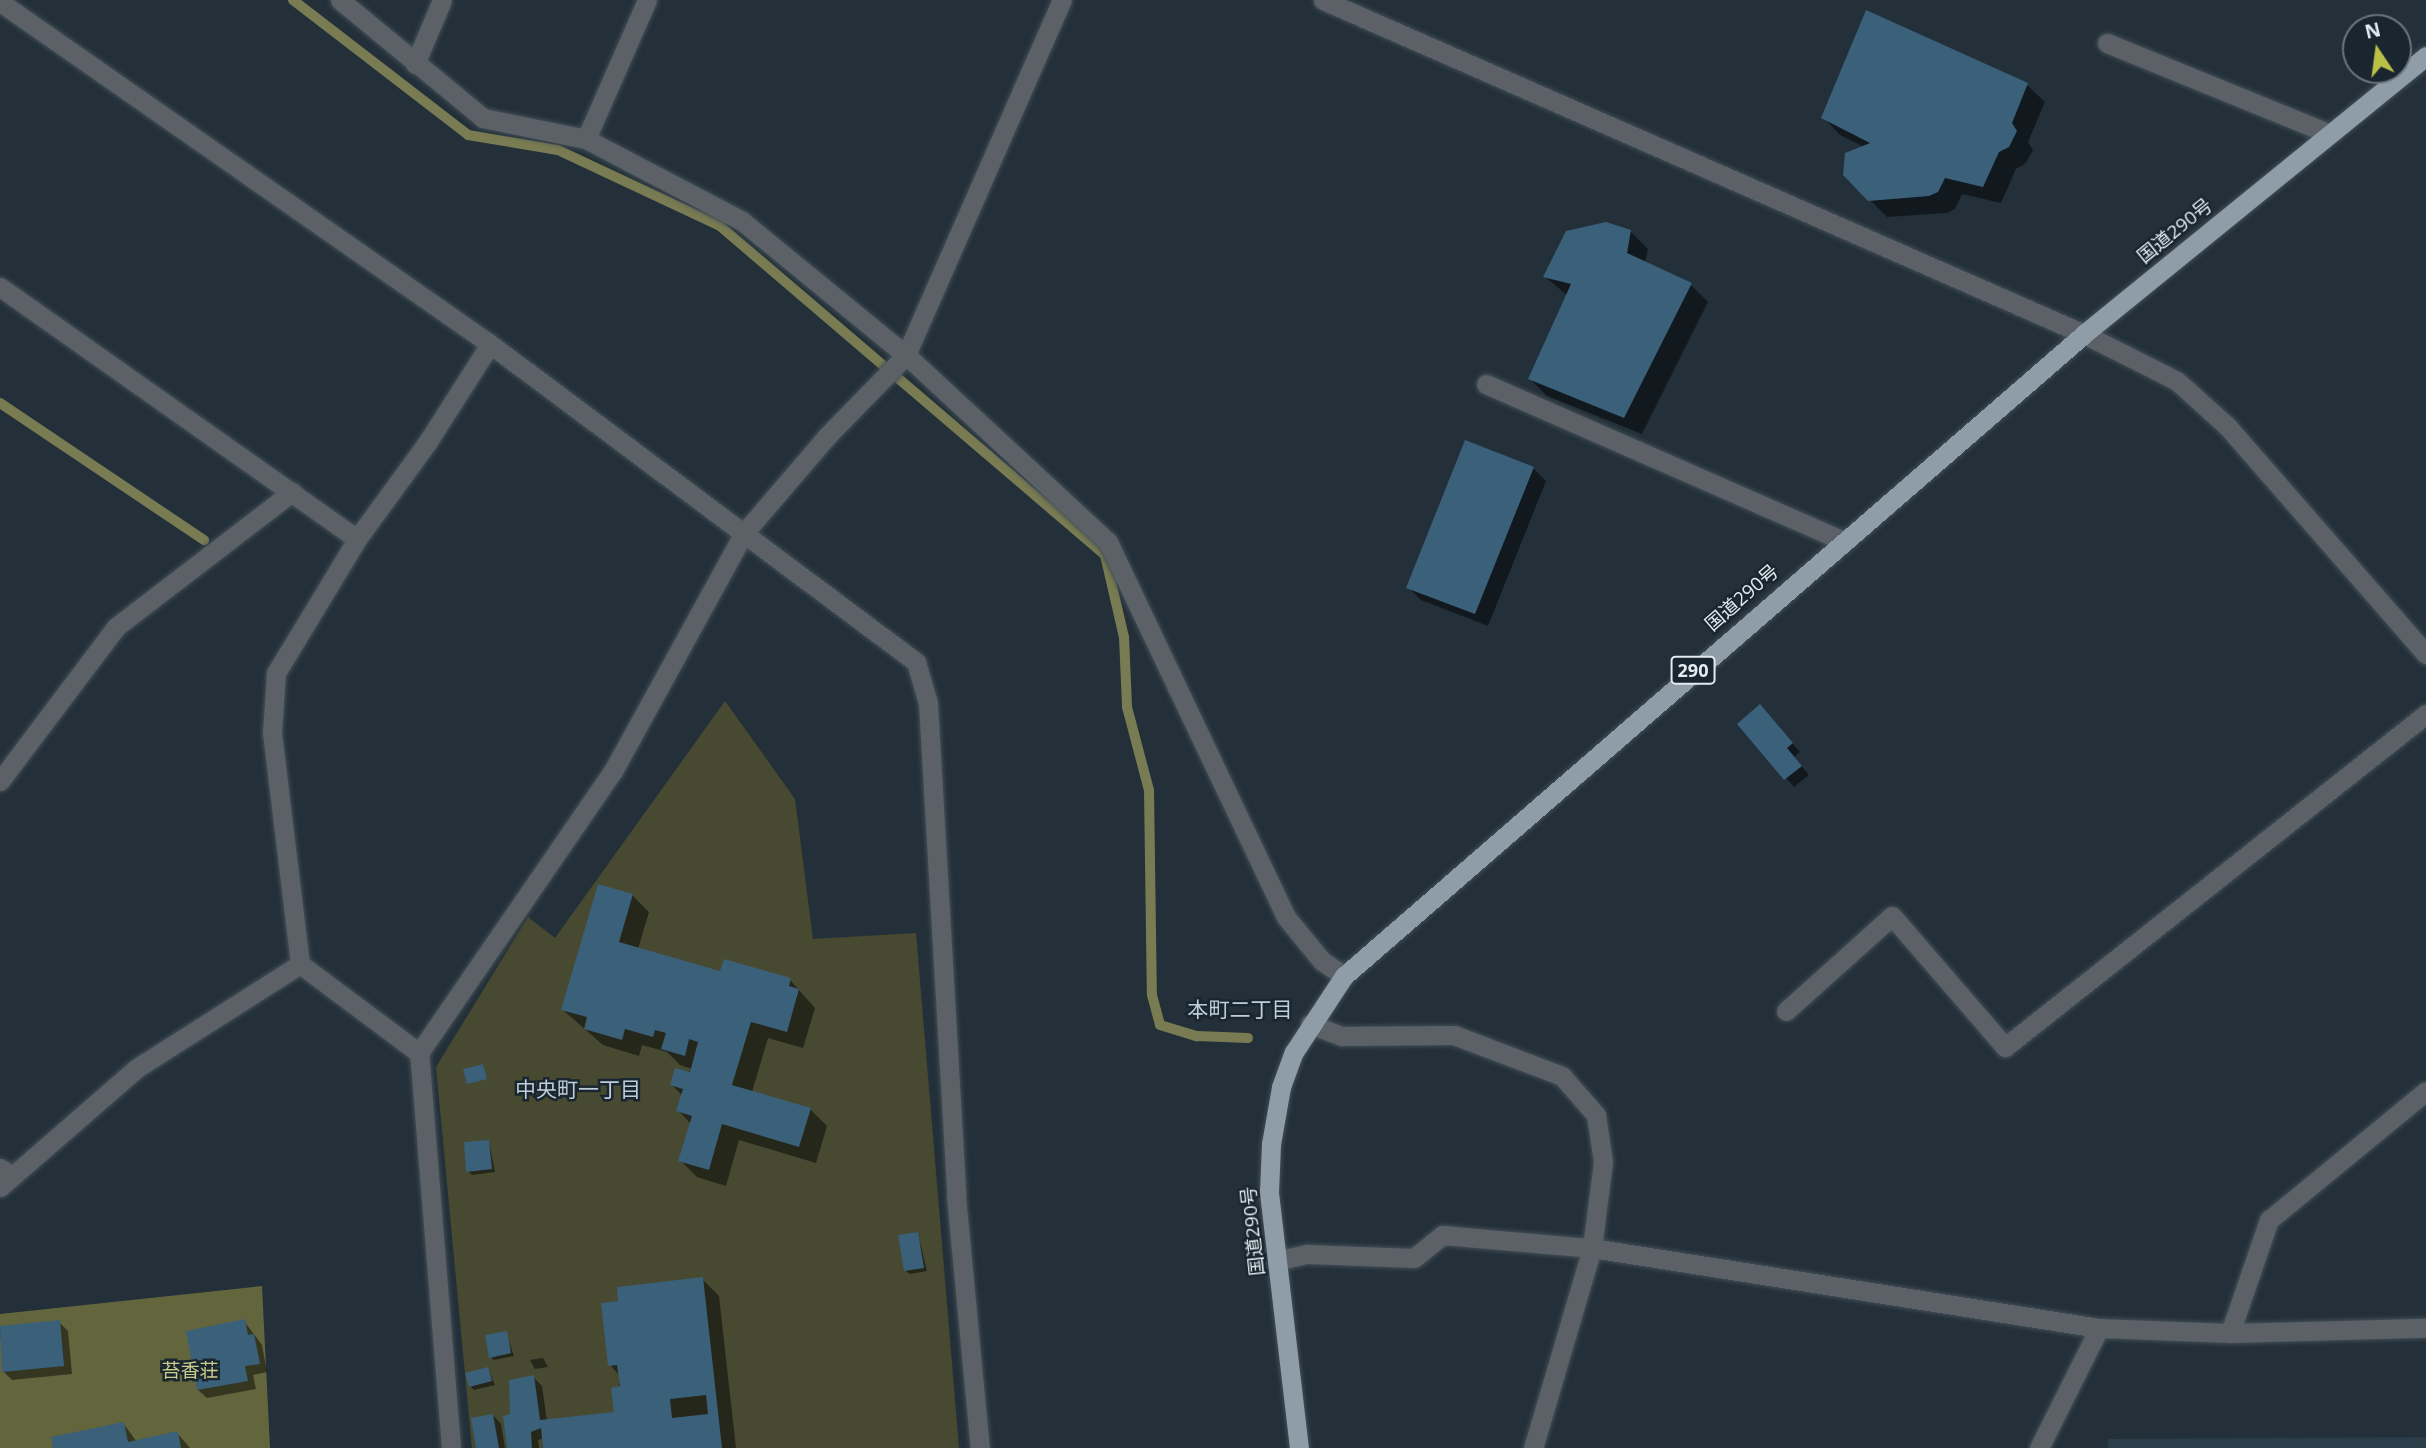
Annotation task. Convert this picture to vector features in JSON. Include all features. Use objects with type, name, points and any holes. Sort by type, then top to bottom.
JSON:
[{"type":"highway","name":"国道290号","points":[[1299,1448],[1280,1260],[1269,1192],[1271,1144],[1281,1087],[1310,1024],[1344,976],[2084,334],[2426,56]]},
{"type":"street","points":[[340,0],[483,118],[586,139],[742,221],[906,355],[1108,542],[1286,917],[1322,961],[1344,976]]},
{"type":"street","points":[[415,64],[442,0]]},
{"type":"street","points":[[586,139],[647,0]]},
{"type":"street","points":[[451,1448],[419,1053],[613,771],[744,533],[827,436],[906,355],[1062,0]]},
{"type":"street","points":[[1323,0],[2084,334],[2177,382],[2227,426],[2426,654]]},
{"type":"street","points":[[0,2],[490,344],[916,662],[928,703],[956,1196],[979,1448]]},
{"type":"street","points":[[2106,43],[2330,134]]},
{"type":"street","points":[[0,287],[356,539]]},
{"type":"street","points":[[419,1053],[300,964],[272,733],[276,673],[356,539],[427,443],[490,344]]},
{"type":"street","points":[[1486,384],[1843,541]]},
{"type":"street","points":[[0,781],[116,628],[292,492]]},
{"type":"street","points":[[1786,1011],[1892,916],[2005,1047],[2426,714]]},
{"type":"street","points":[[3,1176],[137,1068],[300,964]]},
{"type":"street","points":[[1310,1024],[1342,1036],[1454,1035],[1562,1076],[1596,1115],[1604,1162],[1592,1248],[1533,1448]]},
{"type":"street","points":[[2230,1333],[2269,1220],[2426,1091]]},
{"type":"street","points":[[1280,1260],[1307,1254],[1413,1258],[1442,1235],[1592,1248],[2099,1328],[2230,1333],[2426,1328]]},
{"type":"street","points":[[2039,1448],[2099,1328]]},
{"type":"shaded area","points":[[2426,1437],[2426,1448],[2108,1448],[2108,1439]]},
{"type":"green space","points":[[725,701],[795,799],[813,939],[916,933],[959,1448],[472,1448],[436,1067],[528,917],[555,938]]},
{"type":"green space","name":"苔香荘","points":[[262,1286],[270,1448],[0,1448],[0,1314]]},
{"type":"building","points":[[1866,10],[2028,83],[2012,123],[2017,131],[2009,147],[1999,152],[1983,187],[1945,178],[1938,192],[1929,196],[1868,201],[1843,175],[1845,153],[1870,143],[1821,118]]},
{"type":"building","points":[[1606,222],[1631,230],[1627,253],[1692,283],[1624,418],[1528,379],[1571,284],[1543,277],[1566,231]]},
{"type":"building","points":[[1465,440],[1534,467],[1475,614],[1406,588]]},
{"type":"building","points":[[1760,704],[1793,743],[1787,748],[1802,766],[1784,780],[1737,724]]},
{"type":"building","points":[[598,884],[633,894],[619,942],[720,971],[724,959],[791,978],[789,986],[799,989],[787,1032],[751,1022],[732,1085],[811,1108],[799,1147],[722,1124],[709,1170],[678,1161],[692,1116],[676,1111],[683,1089],[670,1085],[675,1068],[690,1072],[698,1042],[689,1039],[685,1056],[661,1049],[666,1033],[655,1030],[653,1037],[625,1029],[622,1040],[584,1029],[587,1017],[561,1010]]},
{"type":"building","points":[[483,1064],[487,1079],[467,1084],[463,1069]]},
{"type":"building","points":[[489,1140],[492,1169],[466,1172],[464,1142]]},
{"type":"building","points":[[918,1232],[924,1268],[904,1271],[898,1235]]},
{"type":"building","points":[[703,1277],[722,1448],[543,1448],[541,1428],[531,1432],[532,1448],[507,1448],[503,1416],[510,1414],[509,1380],[534,1375],[540,1420],[614,1412],[611,1388],[620,1386],[617,1365],[608,1366],[601,1303],[618,1301],[617,1287]],"holes":[[[706,1395],[708,1414],[672,1418],[670,1399]]]},
{"type":"building","points":[[245,1319],[248,1335],[254,1334],[260,1364],[245,1366],[248,1381],[197,1390],[186,1331]]},
{"type":"building","points":[[60,1320],[64,1366],[2,1372],[0,1326]]},
{"type":"building","points":[[507,1331],[511,1353],[489,1358],[485,1335]]},
{"type":"building","points":[[488,1367],[492,1381],[469,1387],[465,1373]]},
{"type":"building","points":[[493,1414],[499,1448],[476,1448],[471,1418]]},
{"type":"building","points":[[124,1422],[128,1442],[178,1431],[181,1448],[53,1448],[51,1437]]},
{"type":"waterway","points":[[293,0],[468,135],[558,150],[720,226],[1105,555],[1124,637],[1127,707],[1149,790],[1152,995],[1160,1025],[1197,1036],[1248,1038]]},
{"type":"waterway","points":[[0,403],[204,540]]},
{"type":"district","name":"本町二丁目","points":[[1240,1009]]},
{"type":"district","name":"中央町一丁目","points":[[578,1089]]}]
